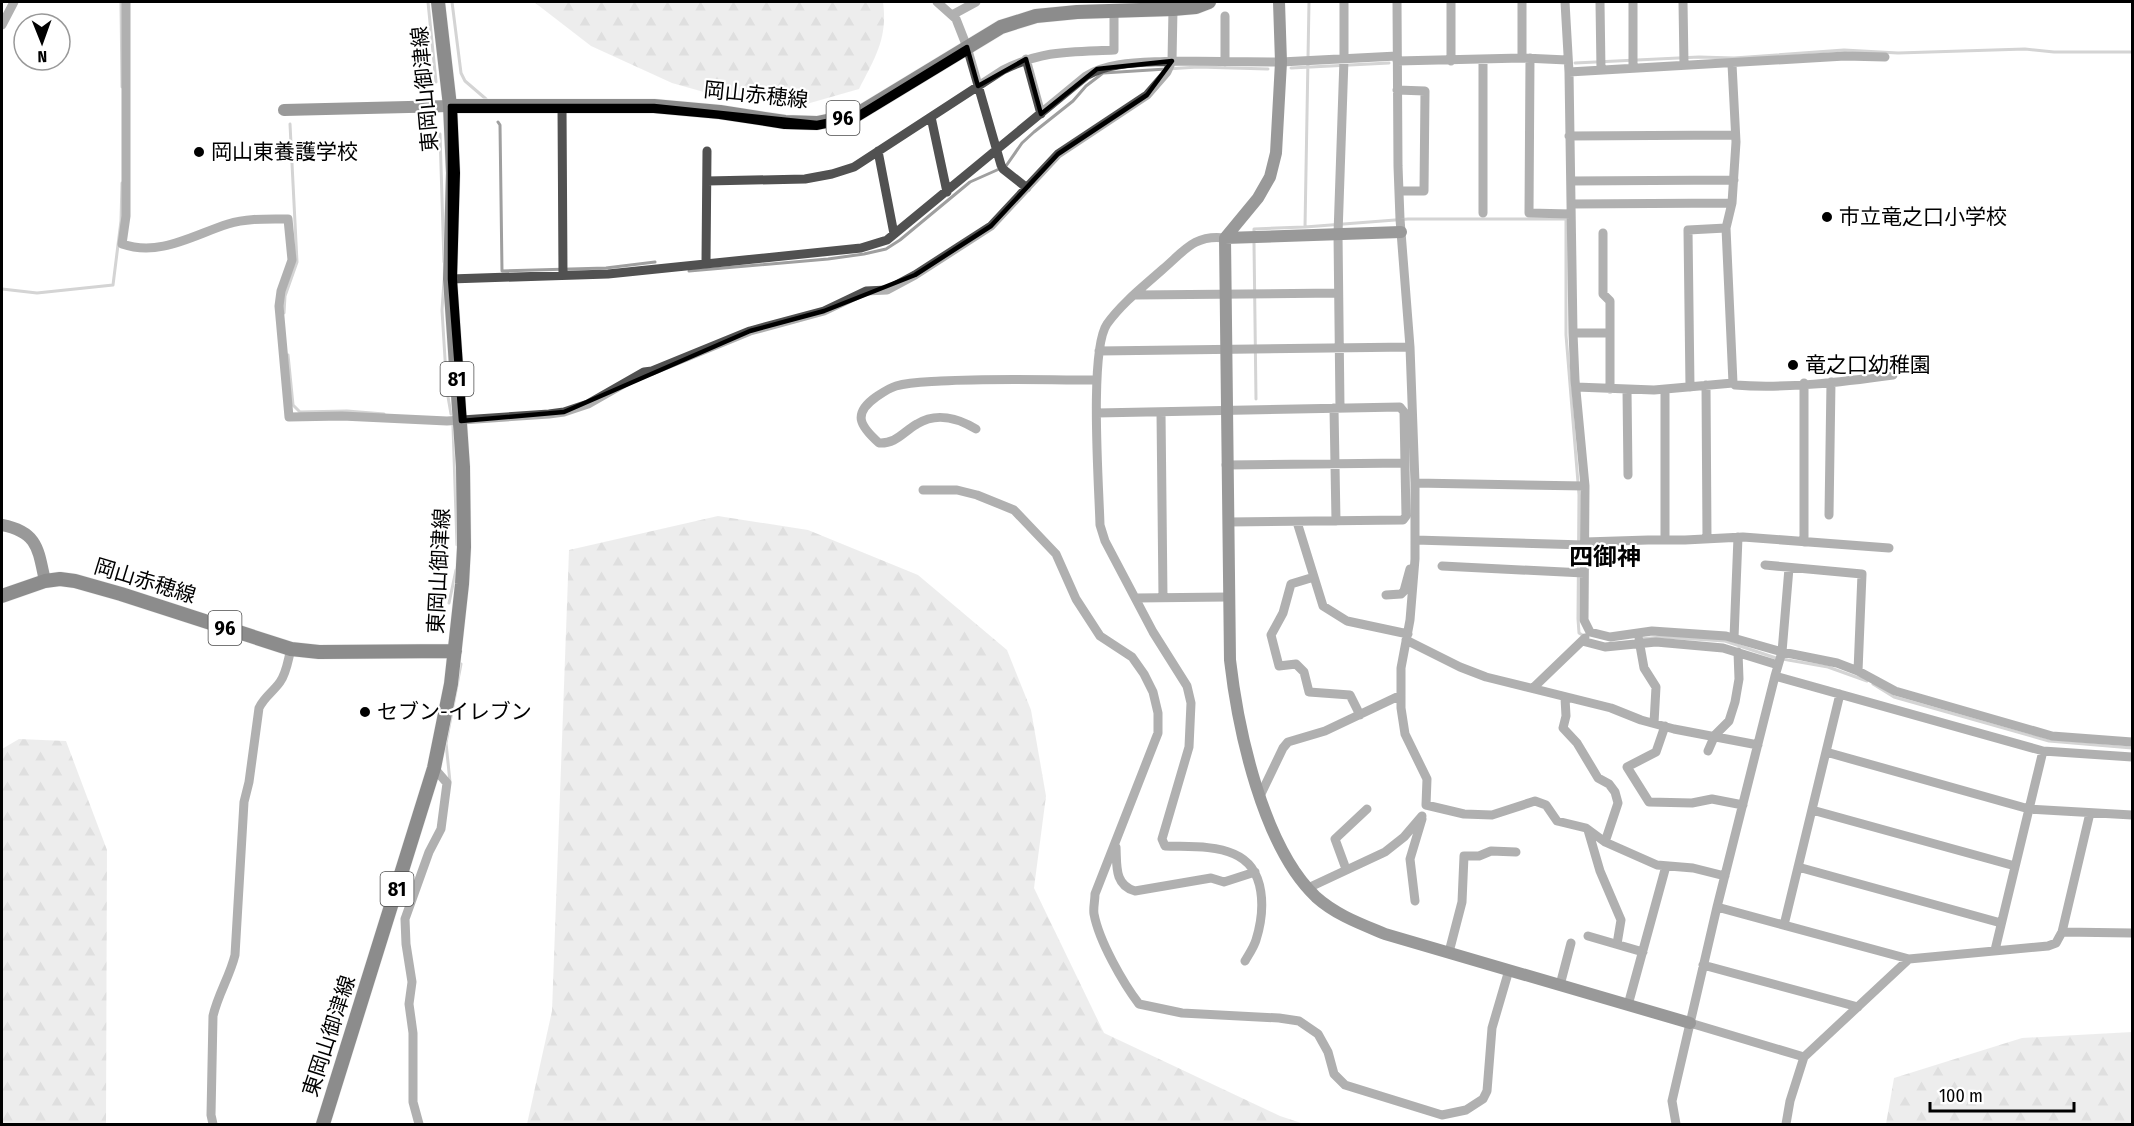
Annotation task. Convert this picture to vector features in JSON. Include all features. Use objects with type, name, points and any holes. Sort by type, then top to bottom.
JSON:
[{"type":"main road","name":"東岡山御津線","points":[[323,1125],[435,768],[448,703],[454,651],[464,547],[464,467],[450,279],[453,173],[450,106],[438,2]]},
{"type":"main road","name":"岡山赤穂線","points":[[450,106],[654,106],[720,112],[785,122],[817,123],[856,115],[1001,27],[1036,16],[1173,9],[1196,7],[1209,2]]},
{"type":"main road","name":"岡山赤穂線","points":[[2,596],[45,581],[67,580],[112,591],[291,649],[319,652],[454,651]]},
{"type":"street","points":[[2,25],[14,2]]},
{"type":"street","points":[[126,2],[126,216],[122,244],[132,247],[156,247],[181,243],[244,220],[288,219],[292,260],[281,291],[279,306],[289,417],[342,416],[460,421],[564,412],[588,404],[644,372],[750,331],[824,311],[866,291],[887,290],[915,275],[991,226],[1058,154],[1147,94],[1170,67],[1173,9]]},
{"type":"street","points":[[938,2],[956,19],[967,47],[1002,167],[1027,188]]},
{"type":"street","points":[[952,15],[976,2]]},
{"type":"street","points":[[1279,2],[1281,62],[1276,153],[1270,177],[1258,198],[1225,238],[1225,295],[1230,660],[1234,694],[1260,796],[1284,854],[1318,898],[1353,921],[1385,933],[1804,1057]]},
{"type":"street","points":[[1336,521],[1339,348],[1338,228],[1344,2]]},
{"type":"street","points":[[1397,2],[1400,224],[1410,347],[1415,483],[1415,559],[1407,637],[1401,668],[1401,695],[1405,734],[1428,779],[1426,805],[1410,859],[1415,901]]},
{"type":"street","points":[[1451,2],[1451,61]]},
{"type":"street","points":[[1522,2],[1526,58],[1529,213],[1732,202]]},
{"type":"street","points":[[1565,2],[1569,72],[1573,333],[1580,486],[1579,572],[1586,637]]},
{"type":"street","points":[[1600,2],[1601,65]]},
{"type":"street","points":[[1633,2],[1633,63]]},
{"type":"street","points":[[1683,2],[1684,60]]},
{"type":"street","points":[[707,180],[805,179],[854,167],[1003,70],[1026,59],[1050,53],[1114,50],[1114,11]]},
{"type":"street","points":[[1226,16],[1226,62]]},
{"type":"street","points":[[1569,72],[1601,65],[1684,60],[1732,64],[1845,56],[1885,57]]},
{"type":"street","points":[[1026,59],[1041,114]]},
{"type":"street","points":[[450,279],[563,271],[608,274],[861,248],[887,240],[1086,76],[1097,69],[1110,66],[1170,67],[1226,62],[1344,63],[1397,59],[1568,60]]},
{"type":"street","points":[[1483,60],[1484,213]]},
{"type":"street","points":[[1732,64],[1734,180],[1726,228],[1733,383]]},
{"type":"street","points":[[1397,90],[1425,91],[1425,191],[1399,191]]},
{"type":"street","points":[[284,110],[450,106]]},
{"type":"street","points":[[562,106],[563,271]]},
{"type":"street","points":[[931,117],[946,192]]},
{"type":"street","points":[[1569,136],[1735,135]]},
{"type":"street","points":[[706,263],[707,151]]},
{"type":"street","points":[[878,151],[894,234]]},
{"type":"street","points":[[1571,181],[1734,180]]},
{"type":"street","points":[[1245,961],[1255,942],[1259,927],[1261,885],[1251,864],[1234,854],[1214,849],[1165,846],[1162,839],[1189,747],[1191,704],[1187,686],[1153,632],[1105,541],[1100,525],[1097,380],[1100,342],[1106,325],[1134,294],[1187,247],[1209,236],[1225,238],[1400,224]]},
{"type":"street","points":[[1690,387],[1688,230],[1726,228]]},
{"type":"street","points":[[1603,233],[1603,294],[1611,302],[1610,389]]},
{"type":"street","points":[[1134,294],[1338,293]]},
{"type":"street","points":[[1573,333],[1610,333]]},
{"type":"street","points":[[1099,351],[1410,347]]},
{"type":"street","points":[[1576,387],[1627,390],[1733,383],[1735,386],[1745,386],[1831,382],[1893,375]]},
{"type":"street","points":[[976,429],[953,418],[928,418],[894,441],[879,443],[862,424],[860,414],[863,406],[878,396],[895,386],[912,383],[967,380],[1097,380]]},
{"type":"street","points":[[1829,515],[1831,382]]},
{"type":"street","points":[[1804,383],[1804,542]]},
{"type":"street","points":[[1706,385],[1707,538]]},
{"type":"street","points":[[1665,389],[1665,540]]},
{"type":"street","points":[[1627,390],[1628,475]]},
{"type":"street","points":[[1098,413],[1400,407],[1404,412],[1406,516],[1403,520],[1228,522]]},
{"type":"street","points":[[1161,412],[1163,597]]},
{"type":"street","points":[[1226,465],[1405,463]]},
{"type":"street","points":[[1415,483],[1580,486]]},
{"type":"street","points":[[923,490],[957,489],[1014,510],[1056,554],[1076,599],[1100,636],[1132,657],[1153,692],[1158,713],[1158,733],[1095,894],[1094,912],[1099,930],[1117,968],[1130,992],[1140,1004],[1182,1013],[1299,1021],[1318,1034],[1328,1052],[1334,1074],[1345,1084],[1442,1115],[1466,1110],[1483,1100],[1487,1090],[1492,1028],[1509,970]]},
{"type":"street","points":[[1297,522],[1323,606],[1347,621],[1407,637],[1460,667],[1486,677],[1611,708],[1665,726],[1758,745]]},
{"type":"street","points":[[2,525],[16,528],[32,539],[38,552],[45,581]]},
{"type":"street","points":[[1415,540],[1581,544],[1738,537],[1890,548]]},
{"type":"street","points":[[1734,638],[1738,537]]},
{"type":"street","points":[[1386,595],[1401,594],[1404,591],[1415,559]]},
{"type":"street","points":[[1766,565],[1862,574],[1858,671]]},
{"type":"street","points":[[1442,566],[1579,572]]},
{"type":"street","points":[[1676,1125],[1672,1101],[1717,907],[1782,652],[1789,568]]},
{"type":"street","points":[[1314,577],[1291,584],[1283,613],[1271,635],[1279,666],[1296,664],[1304,672],[1309,692],[1350,695],[1360,715]]},
{"type":"street","points":[[1137,598],[1228,597]]},
{"type":"street","points":[[1586,637],[1605,647],[1618,648],[1652,631],[1726,636],[1782,652],[1837,663],[1858,671],[1895,692],[2052,736],[2133,742]]},
{"type":"street","points":[[1533,688],[1586,637]]},
{"type":"street","points":[[1639,638],[1738,652],[1778,665]]},
{"type":"street","points":[[1639,638],[1644,668],[1656,687],[1654,723]]},
{"type":"street","points":[[213,1125],[211,1115],[213,1016],[216,1003],[229,977],[235,955],[244,802],[260,708],[264,698],[284,676],[291,649]]},
{"type":"street","points":[[1708,751],[1715,735],[1729,721],[1735,702],[1739,679],[1738,652]]},
{"type":"street","points":[[1775,676],[2043,751],[2133,758]]},
{"type":"street","points":[[1784,925],[1840,694]]},
{"type":"street","points":[[1260,796],[1288,742],[1325,731],[1401,695]]},
{"type":"street","points":[[1564,698],[1566,716],[1563,728],[1577,743],[1598,778],[1609,784],[1615,792],[1617,803],[1605,842]]},
{"type":"street","points":[[1665,726],[1656,752],[1627,767],[1649,801],[1692,803],[1712,799],[1743,805]]},
{"type":"street","points":[[1995,950],[2043,751]]},
{"type":"street","points":[[1826,752],[2029,809],[2133,815]]},
{"type":"street","points":[[418,1125],[413,1102],[413,1033],[409,1004],[412,982],[405,919],[429,852],[441,829],[447,783],[435,768]]},
{"type":"street","points":[[1426,805],[1464,814],[1492,815],[1535,801],[1546,805],[1557,821],[1588,830],[1605,842],[1657,865],[1693,868],[1725,876]]},
{"type":"street","points":[[1347,868],[1335,839],[1367,809]]},
{"type":"street","points":[[1812,810],[2015,866]]},
{"type":"street","points":[[1717,907],[1909,959],[2048,946],[2056,942],[2062,932],[2090,813]]},
{"type":"street","points":[[1308,888],[1385,852],[1404,837],[1422,816]]},
{"type":"street","points":[[1588,830],[1600,871],[1621,920],[1617,944]]},
{"type":"street","points":[[1115,843],[1118,878],[1125,889],[1135,891],[1211,878],[1224,882],[1255,872]]},
{"type":"street","points":[[1449,952],[1462,902],[1464,856],[1479,856],[1491,851],[1516,852]]},
{"type":"street","points":[[1628,1005],[1666,866]]},
{"type":"street","points":[[1798,867],[2001,923]]},
{"type":"street","points":[[2062,932],[2133,933]]},
{"type":"street","points":[[1588,936],[1642,952]]},
{"type":"street","points":[[1560,985],[1570,943]]},
{"type":"street","points":[[1786,1125],[1790,1101],[1804,1057],[1909,959]]},
{"type":"street","points":[[1703,965],[1858,1007]]},
{"type":"highlighted area","points":[[967,47],[978,86],[1026,59],[1041,114],[1097,69],[1172,61],[1147,95],[1058,154],[991,226],[915,275],[824,311],[750,331],[564,412],[461,421],[450,279],[450,106],[654,106],[817,123],[856,115]]},
{"type":"green space","points":[[534,2],[883,2],[884,26],[879,47],[859,89],[803,105],[718,96],[672,83],[591,46]]},
{"type":"green space","points":[[718,516],[808,530],[918,575],[1007,650],[1031,710],[1046,796],[1034,888],[1104,1033],[1280,1116],[1304,1124],[527,1124],[552,1011],[569,550]]},
{"type":"green space","points":[[19,739],[66,741],[107,850],[106,1124],[2,1124],[2,749]]},
{"type":"green space","points":[[2132,1032],[2132,1124],[1886,1124],[1894,1078],[2022,1038]]},
{"type":"waterway","points":[[121,2],[122,87]]},
{"type":"waterway","points":[[428,2],[436,82]]},
{"type":"waterway","points":[[452,2],[461,73],[465,81],[486,99]]},
{"type":"waterway","points":[[1309,2],[1305,227],[1408,219],[1566,219],[1566,335],[1579,495],[1578,619],[1579,633],[1584,636]]},
{"type":"waterway","points":[[1575,63],[1699,57],[1734,58],[1844,50],[1898,53],[2025,49],[2054,52],[2132,52]]},
{"type":"waterway","points":[[1291,68],[1389,63]]},
{"type":"waterway","points":[[689,271],[828,259],[886,249],[970,182],[1006,166],[1022,143],[1103,73],[1198,67],[1268,69]]},
{"type":"waterway","points":[[498,122],[500,125],[502,271],[606,268],[655,262]]},
{"type":"waterway","points":[[284,313],[285,296],[297,262],[290,124]]},
{"type":"waterway","points":[[440,134],[444,262]]},
{"type":"waterway","points":[[2,289],[37,293],[113,285],[121,221],[122,183]]},
{"type":"waterway","points":[[1254,231],[1254,229],[1304,227]]},
{"type":"waterway","points":[[1254,243],[1256,399]]},
{"type":"waterway","points":[[444,281],[442,310],[447,391],[451,414]]},
{"type":"waterway","points":[[288,355],[293,405],[300,412],[347,411],[384,414]]},
{"type":"waterway","points":[[453,426],[457,545]]},
{"type":"waterway","points":[[449,603],[456,570]]},
{"type":"waterway","points":[[1640,639],[1662,637],[1725,641],[1776,658],[1828,667],[1867,681]]},
{"type":"waterway","points":[[450,782],[446,743],[461,664]]},
{"type":"waterway","points":[[1873,684],[1894,697],[2049,741],[2132,748]]},
{"type":"place","name":"岡山東養護学校","points":[[199,152]]},
{"type":"place","name":"市立竜之口小学校","points":[[1827,217]]},
{"type":"place","name":"竜之口幼稚園","points":[[1793,365]]},
{"type":"place","name":"セブン-イレブン","points":[[365,712]]},
{"type":"district","name":"四御神","points":[[1605,557]]}]
